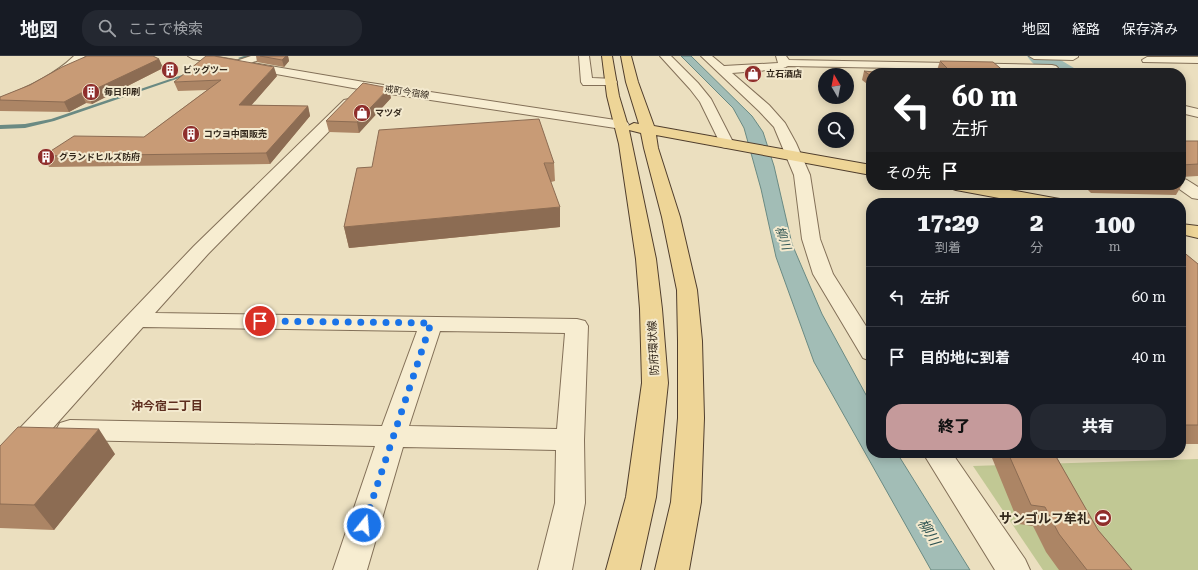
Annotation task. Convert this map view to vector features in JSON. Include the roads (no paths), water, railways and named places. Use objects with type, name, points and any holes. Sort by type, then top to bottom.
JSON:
[{"type":"main road","name":"防府環状線","points":[[607,56],[611,82],[622,125],[646,259],[651,309],[655,383],[641,497],[623,570]]},
{"type":"main road","points":[[626,56],[632,82],[648,130],[651,148],[671,217],[687,290],[690,341],[691,418],[686,502],[672,570]]},
{"type":"main road","points":[[622,125],[866,169]]},
{"type":"main road","points":[[985,190],[1028,198]]},
{"type":"main road","points":[[1186,229],[1198,232]]},
{"type":"street","points":[[0,103],[27,92],[50,80],[69,68],[80,56]]},
{"type":"street","name":"戒町今宿線","points":[[193,56],[364,86],[622,125]]},
{"type":"street","points":[[237,64],[262,56]]},
{"type":"street","points":[[584,56],[587,82],[611,82]]},
{"type":"street","points":[[665,56],[694,86],[733,145]]},
{"type":"street","points":[[706,56],[764,108],[780,126],[789,143],[788,155],[802,175],[811,239],[823,274],[866,345]]},
{"type":"street","points":[[1034,56],[1073,57]]},
{"type":"street","points":[[1034,56],[1053,68]]},
{"type":"street","points":[[722,70],[783,62],[863,60],[1017,68]]},
{"type":"street","points":[[1146,60],[1198,60]]},
{"type":"street","points":[[783,62],[818,69]]},
{"type":"street","points":[[0,468],[201,250],[276,174],[339,114],[364,86]]},
{"type":"street","points":[[1186,110],[1198,113]]},
{"type":"street","points":[[1186,186],[1198,194]]},
{"type":"street","points":[[136,320],[577,326],[570,440],[570,503],[555,570]]},
{"type":"street","points":[[350,570],[392,436],[431,323]]},
{"type":"street","points":[[35,429],[570,440]]},
{"type":"street","points":[[940,458],[1014,570]]},
{"type":"water","name":"柳川","points":[[681,56],[691,56],[752,116],[763,132],[774,166],[792,244],[822,314],[866,395],[866,454],[814,362],[776,257],[761,189],[744,128],[733,108]]},
{"type":"water","name":"柳川","points":[[868,458],[900,458],[970,570],[931,570]]},
{"type":"waterway","points":[[240,58],[249,56]]},
{"type":"waterway","points":[[1038,56],[1057,68]]},
{"type":"waterway","points":[[0,127],[25,126],[52,120],[189,74]]},
{"type":"place","name":"ビッグツー","points":[[170,70]]},
{"type":"place","name":"立石酒店","points":[[753,74]]},
{"type":"place","name":"毎日印刷","points":[[91,92]]},
{"type":"place","name":"マツダ","points":[[362,113]]},
{"type":"place","name":"コウヨ中国販売","points":[[191,134]]},
{"type":"place","name":"グランドヒルズ防府","points":[[46,157]]},
{"type":"place","name":"サンゴルフ牟礼","points":[[1103,518]]},
{"type":"district","name":"沖今宿二丁目","points":[[167,406]]}]
